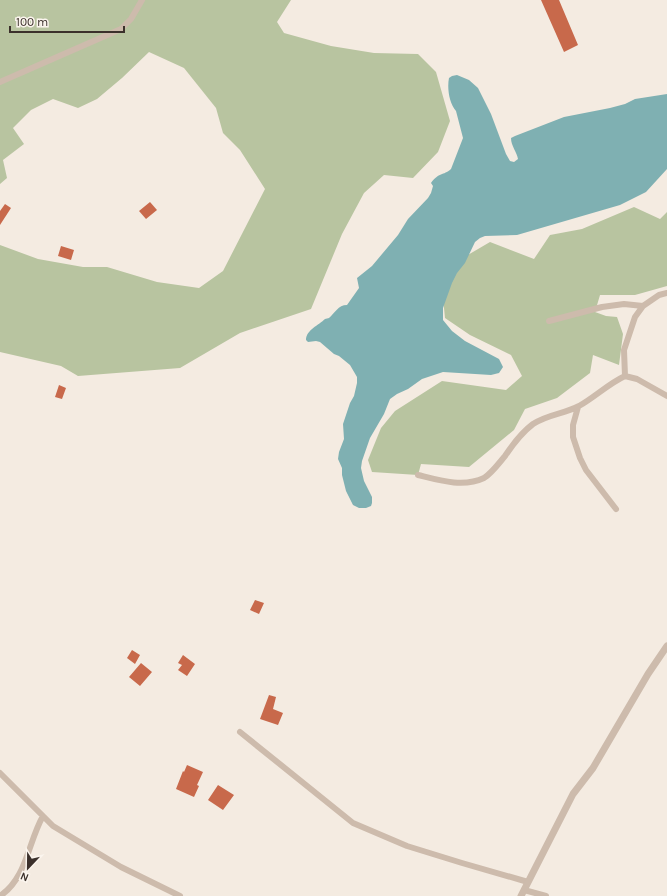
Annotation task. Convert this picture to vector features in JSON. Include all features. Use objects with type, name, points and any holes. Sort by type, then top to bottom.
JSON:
[{"type":"street","points":[[0,82],[121,30],[131,19],[142,0]]},
{"type":"street","points":[[625,376],[624,350],[635,316],[643,306],[659,295],[667,293]]},
{"type":"street","points":[[549,321],[602,307],[624,304],[643,306]]},
{"type":"street","points":[[418,475],[442,481],[463,483],[484,478],[498,465],[522,432],[548,416],[578,407],[612,382],[625,376],[637,379],[667,396]]},
{"type":"street","points":[[578,407],[572,426],[573,437],[580,458],[586,470],[616,509]]},
{"type":"street","points":[[546,896],[522,893],[574,794],[593,768],[648,674],[667,646]]},
{"type":"street","points":[[240,732],[353,823],[408,846],[528,882]]},
{"type":"street","points":[[0,773],[53,826],[121,867],[180,896]]},
{"type":"street","points":[[0,896],[6,892],[16,880],[31,849],[38,824],[43,816]]},
{"type":"green space","points":[[0,0],[291,0],[277,22],[284,33],[331,46],[374,53],[418,54],[436,72],[450,121],[438,152],[413,178],[384,175],[364,193],[342,234],[311,309],[240,333],[180,368],[78,376],[61,366],[0,352],[0,245],[38,259],[83,267],[107,267],[157,282],[199,288],[223,271],[265,189],[240,150],[223,133],[216,108],[184,68],[149,52],[97,99],[78,108],[53,99],[31,110],[13,128],[24,144],[3,160],[7,178],[0,184]]},
{"type":"green space","points":[[634,207],[660,219],[667,212],[667,286],[635,295],[600,295],[595,312],[606,316],[617,317],[623,334],[619,365],[593,355],[590,373],[557,398],[525,409],[514,430],[469,467],[421,464],[418,475],[372,472],[368,460],[381,428],[395,411],[442,381],[506,390],[522,376],[511,355],[470,335],[445,318],[442,288],[461,259],[490,242],[534,259],[550,235],[582,229]]},
{"type":"water","points":[[457,75],[469,80],[478,88],[491,114],[506,154],[510,161],[514,162],[518,159],[511,138],[515,136],[564,117],[610,108],[625,104],[635,99],[667,94],[667,169],[646,192],[620,205],[517,235],[485,236],[475,242],[465,263],[457,273],[452,283],[443,308],[443,320],[452,331],[465,341],[499,359],[503,367],[499,373],[491,375],[443,372],[422,379],[390,399],[384,414],[370,438],[362,461],[361,468],[364,481],[372,497],[372,503],[371,506],[366,508],[359,508],[353,505],[346,491],[342,468],[338,459],[344,439],[343,424],[354,396],[357,377],[350,365],[320,342],[308,342],[306,340],[308,333],[313,328],[325,319],[329,318],[339,308],[347,305],[359,288],[357,278],[372,266],[398,235],[408,219],[428,198],[433,186],[431,183],[451,169],[463,138],[456,111],[450,100],[448,91],[449,78]]},
{"type":"building","points":[[541,0],[559,0],[578,45],[564,52]]},
{"type":"building","points":[[150,202],[157,210],[146,219],[139,211]]},
{"type":"building","points":[[5,204],[11,208],[0,225],[0,211]]},
{"type":"building","points":[[61,246],[74,250],[71,260],[58,256]]},
{"type":"building","points":[[59,385],[66,388],[62,399],[55,397]]},
{"type":"building","points":[[255,600],[264,603],[259,614],[250,610]]},
{"type":"building","points":[[132,650],[140,655],[135,664],[127,658]]},
{"type":"building","points":[[183,655],[195,664],[187,676],[178,670],[182,665],[178,663]]},
{"type":"building","points":[[141,663],[152,672],[140,686],[129,677]]},
{"type":"building","points":[[269,695],[276,697],[273,709],[283,713],[278,725],[260,719]]},
{"type":"building","points":[[187,765],[203,772],[197,785],[199,786],[194,797],[176,789]]},
{"type":"building","points":[[218,785],[234,795],[223,810],[208,800]]}]
